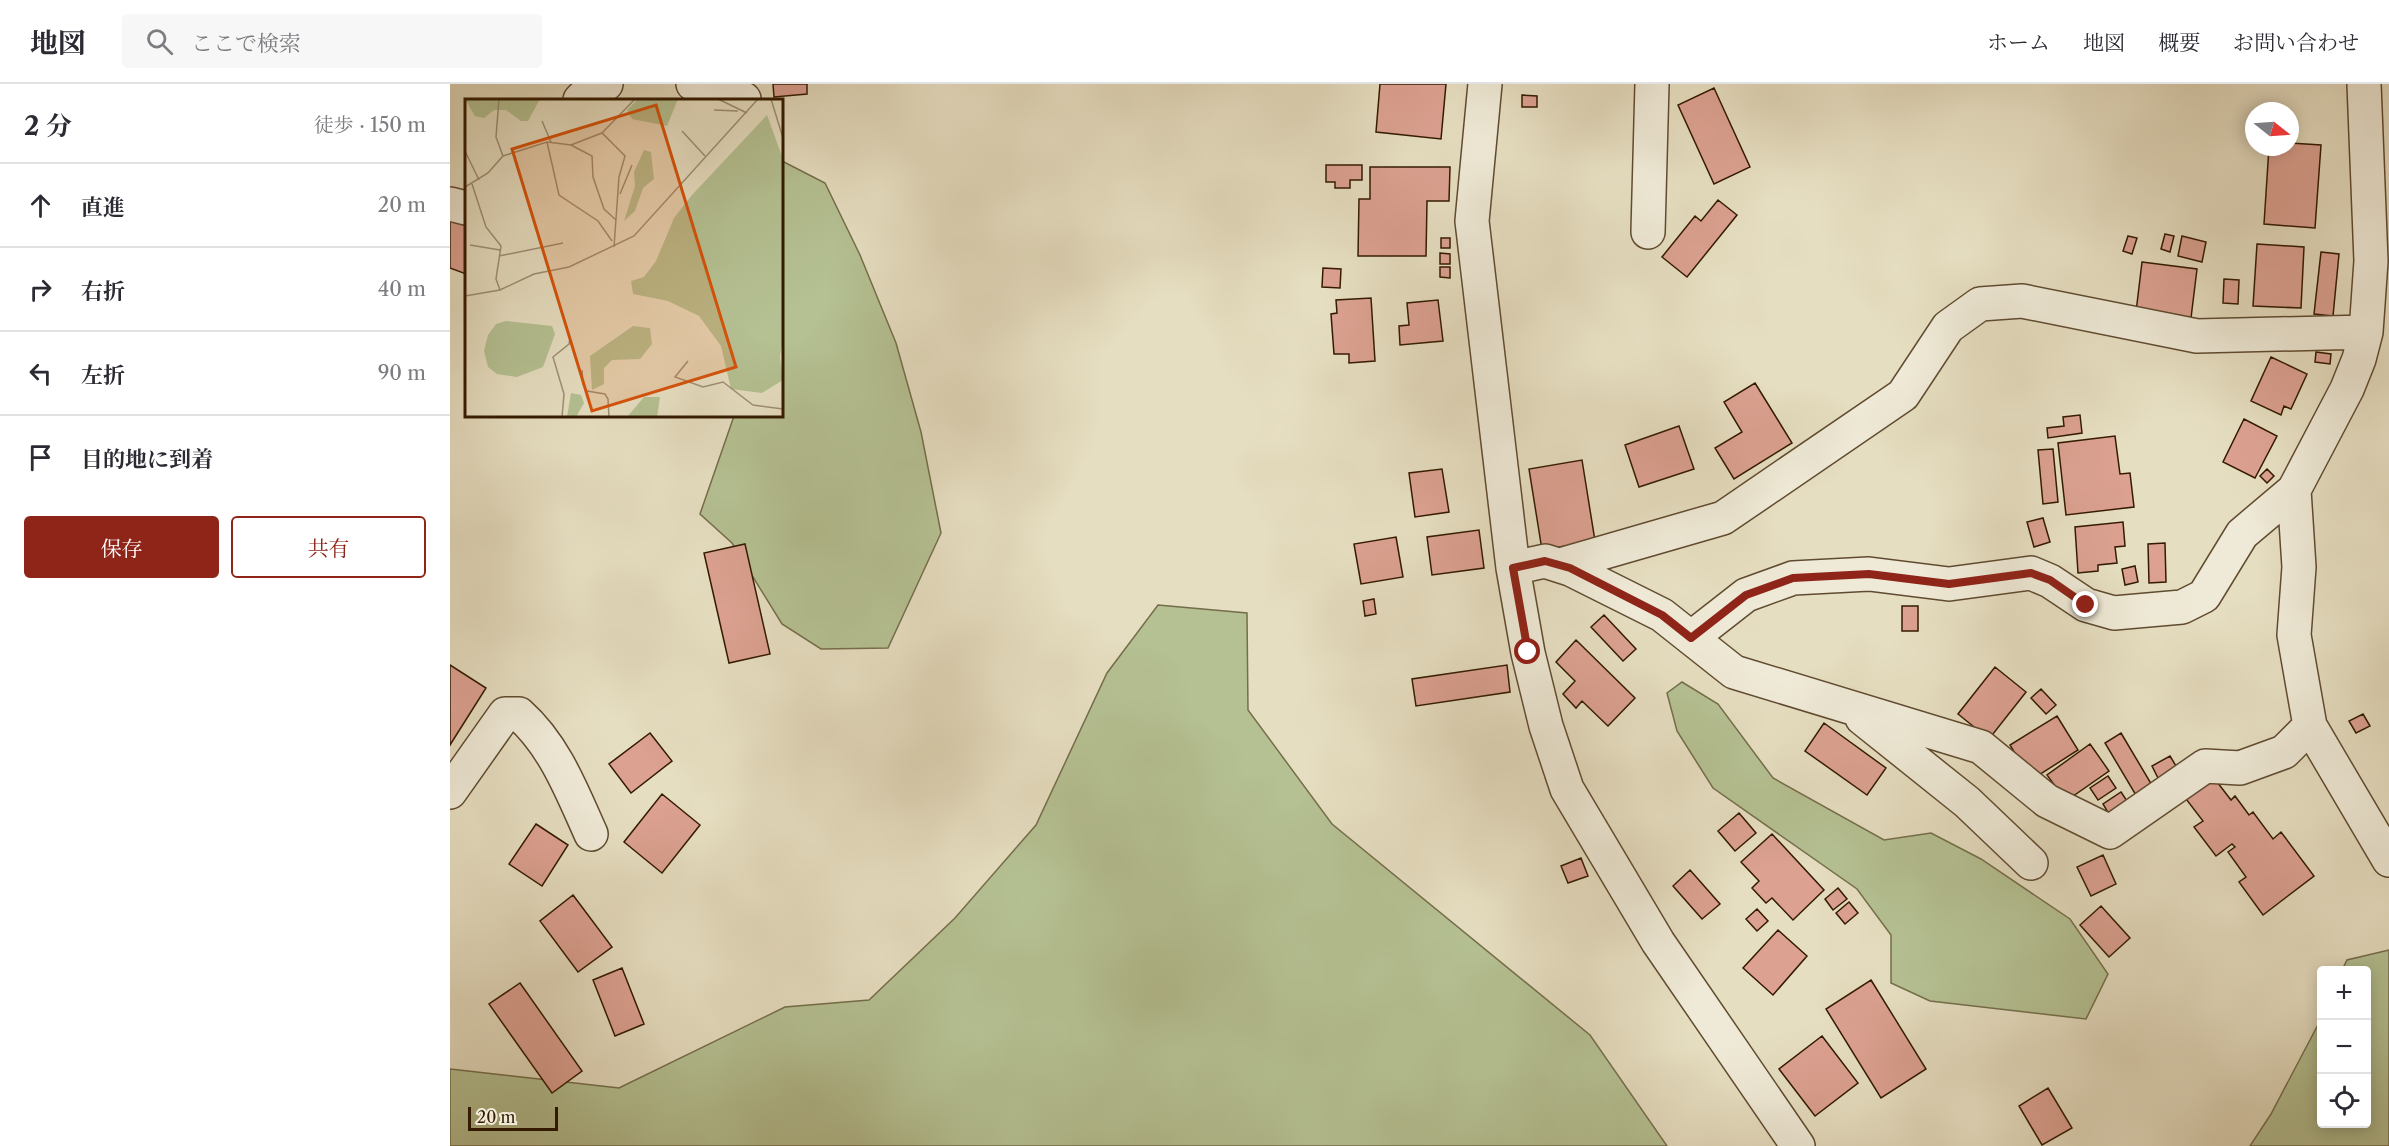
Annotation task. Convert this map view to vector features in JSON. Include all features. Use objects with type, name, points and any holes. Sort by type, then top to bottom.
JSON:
[{"type":"street","points":[[581,99],[591,89],[606,84]]},
{"type":"street","points":[[693,84],[744,99]]},
{"type":"street","points":[[1485,84],[1472,222],[1513,568],[1528,652],[1546,726],[1567,789],[1658,942],[1798,1146]]},
{"type":"street","points":[[1648,232],[1652,84]]},
{"type":"street","points":[[1691,638],[1746,595],[1793,578],[1869,574],[1949,584],[2031,573],[2050,580],[2086,605],[2114,613],[2182,608],[2204,596],[2242,534],[2294,490],[2371,348],[2371,261],[2364,84]]},
{"type":"street","points":[[450,204],[465,208]]},
{"type":"street","points":[[1560,566],[1723,518],[1903,395],[1948,327],[1980,304],[2022,301],[2197,336],[2371,348]]},
{"type":"street","points":[[2294,490],[2299,567],[2294,635],[2310,726],[2389,860]]},
{"type":"street","points":[[1513,568],[1545,561],[1570,568],[1662,615],[1734,672],[1981,747],[2047,801],[2110,832],[2205,766],[2240,768],[2284,752],[2310,726]]},
{"type":"street","points":[[1846,706],[1967,802],[2031,863]]},
{"type":"street","points":[[450,792],[505,714],[519,714],[534,727],[564,774],[591,834]]},
{"type":"green space","points":[[783,162],[825,183],[860,255],[896,343],[921,432],[941,533],[888,648],[821,649],[782,624],[732,543],[700,514],[734,417],[783,417]]},
{"type":"green space","points":[[1158,605],[1247,613],[1248,710],[1332,824],[1590,1035],[1667,1146],[450,1146],[450,1069],[619,1088],[785,1007],[869,1000],[955,918],[1036,825],[1107,673]]},
{"type":"green space","points":[[1682,682],[1718,704],[1773,778],[1884,840],[1931,833],[1981,859],[2070,919],[2108,974],[2086,1019],[1930,1001],[1891,983],[1891,935],[1857,889],[1713,788],[1677,731],[1667,693]]},
{"type":"green space","points":[[2389,950],[2389,1146],[2250,1146],[2271,1114],[2317,1027],[2317,1128],[2371,1128],[2371,966],[2344,966],[2347,960]]},
{"type":"building","points":[[773,84],[807,84],[807,94],[774,97]]},
{"type":"building","points":[[1380,84],[1446,84],[1441,139],[1376,132]]},
{"type":"building","points":[[1714,88],[1750,167],[1714,184],[1678,105]]},
{"type":"building","points":[[1522,95],[1537,96],[1537,107],[1522,107]]},
{"type":"building","points":[[2299,144],[2321,145],[2315,228],[2264,224],[2268,156],[2299,156]]},
{"type":"building","points":[[1326,165],[1362,165],[1362,180],[1350,180],[1350,188],[1335,188],[1335,182],[1326,182]]},
{"type":"building","points":[[1370,167],[1450,167],[1449,201],[1427,201],[1426,256],[1358,256],[1359,199],[1370,199]]},
{"type":"building","points":[[1718,200],[1737,215],[1687,277],[1662,257],[1695,216],[1701,221]]},
{"type":"building","points":[[450,217],[465,223],[465,274],[450,268]]},
{"type":"building","points":[[2165,234],[2174,236],[2170,252],[2161,249]]},
{"type":"building","points":[[2128,236],[2137,238],[2132,254],[2123,251]]},
{"type":"building","points":[[2182,236],[2206,242],[2202,262],[2178,256]]},
{"type":"building","points":[[1441,238],[1450,238],[1450,248],[1441,248]]},
{"type":"building","points":[[2257,244],[2304,247],[2301,308],[2253,306]]},
{"type":"building","points":[[2321,252],[2339,254],[2333,316],[2314,314]]},
{"type":"building","points":[[1440,253],[1450,254],[1450,264],[1440,264]]},
{"type":"building","points":[[2142,262],[2197,269],[2191,318],[2136,312]]},
{"type":"building","points":[[1440,267],[1450,267],[1450,278],[1440,277]]},
{"type":"building","points":[[1323,268],[1341,269],[1340,288],[1322,287]]},
{"type":"building","points":[[2224,279],[2239,280],[2238,304],[2223,303]]},
{"type":"building","points":[[1371,298],[1375,361],[1349,363],[1349,354],[1334,354],[1331,314],[1337,313],[1336,300]]},
{"type":"building","points":[[1438,300],[1443,341],[1400,345],[1399,326],[1409,325],[1407,303]]},
{"type":"building","points":[[2316,352],[2331,354],[2330,364],[2315,362]]},
{"type":"building","points":[[2271,357],[2307,374],[2291,409],[2284,406],[2281,415],[2251,401]]},
{"type":"building","points":[[1755,383],[1792,443],[1734,479],[1715,448],[1742,432],[1724,402]]},
{"type":"building","points":[[2080,415],[2082,433],[2048,438],[2047,428],[2064,426],[2063,417]]},
{"type":"building","points":[[2244,419],[2277,436],[2255,478],[2223,462]]},
{"type":"building","points":[[1679,426],[1694,469],[1639,487],[1625,445]]},
{"type":"building","points":[[2115,436],[2120,474],[2130,473],[2134,507],[2066,515],[2058,443]]},
{"type":"building","points":[[2053,449],[2058,502],[2043,504],[2038,450]]},
{"type":"building","points":[[1582,460],[1595,541],[1542,550],[1529,469]]},
{"type":"building","points":[[1442,469],[1449,512],[1415,517],[1409,473]]},
{"type":"building","points":[[2267,469],[2274,476],[2267,483],[2260,476]]},
{"type":"building","points":[[2043,518],[2050,542],[2034,547],[2027,522]]},
{"type":"building","points":[[2123,522],[2125,546],[2115,547],[2117,563],[2098,565],[2098,571],[2078,573],[2075,527]]},
{"type":"building","points":[[1479,530],[1484,568],[1432,575],[1427,537]]},
{"type":"building","points":[[1396,537],[1403,577],[1361,584],[1354,544]]},
{"type":"building","points":[[2165,543],[2166,582],[2149,583],[2148,544]]},
{"type":"building","points":[[745,544],[770,654],[729,663],[704,553]]},
{"type":"building","points":[[2135,566],[2138,582],[2125,585],[2122,569]]},
{"type":"building","points":[[1374,599],[1376,614],[1365,616],[1363,601]]},
{"type":"building","points":[[1902,606],[1918,606],[1918,631],[1902,631]]},
{"type":"building","points":[[1604,615],[1636,649],[1623,661],[1591,627]]},
{"type":"building","points":[[1576,640],[1635,698],[1608,726],[1582,701],[1576,708],[1563,694],[1575,681],[1556,662]]},
{"type":"building","points":[[450,665],[486,688],[450,745]]},
{"type":"building","points":[[1507,665],[1510,692],[1416,706],[1412,679]]},
{"type":"building","points":[[1995,667],[2026,692],[1989,739],[1958,714]]},
{"type":"building","points":[[2041,689],[2056,705],[2046,714],[2031,698]]},
{"type":"building","points":[[2363,714],[2370,726],[2356,733],[2349,721]]},
{"type":"building","points":[[2057,716],[2078,750],[2031,780],[2010,745]]},
{"type":"building","points":[[1824,723],[1886,768],[1867,795],[1805,751]]},
{"type":"building","points":[[650,733],[672,761],[631,793],[609,764]]},
{"type":"building","points":[[2121,733],[2156,792],[2140,802],[2105,743]]},
{"type":"building","points":[[2090,744],[2109,771],[2066,801],[2047,775]]},
{"type":"building","points":[[2170,756],[2179,771],[2160,782],[2152,766]]},
{"type":"building","points":[[2108,776],[2116,788],[2098,800],[2090,788]]},
{"type":"building","points":[[2214,778],[2231,800],[2235,796],[2249,815],[2253,812],[2273,839],[2281,832],[2314,876],[2263,915],[2239,882],[2246,877],[2228,852],[2235,847],[2232,844],[2216,856],[2194,827],[2203,821],[2186,799]]},
{"type":"building","points":[[2121,792],[2129,804],[2110,816],[2103,804]]},
{"type":"building","points":[[662,794],[700,825],[662,873],[624,842]]},
{"type":"building","points":[[1739,813],[1756,833],[1735,851],[1718,831]]},
{"type":"building","points":[[536,824],[568,845],[542,886],[509,864]]},
{"type":"building","points":[[1772,834],[1824,890],[1793,920],[1772,898],[1766,903],[1752,888],[1759,881],[1741,862]]},
{"type":"building","points":[[2103,855],[2116,884],[2091,896],[2077,867]]},
{"type":"building","points":[[1581,858],[1588,876],[1568,883],[1561,866]]},
{"type":"building","points":[[1690,870],[1720,904],[1702,919],[1673,886]]},
{"type":"building","points":[[1838,888],[1847,899],[1833,910],[1825,899]]},
{"type":"building","points":[[573,895],[612,947],[578,972],[540,921]]},
{"type":"building","points":[[1849,902],[1858,913],[1845,924],[1836,913]]},
{"type":"building","points":[[2101,906],[2130,938],[2109,957],[2080,925]]},
{"type":"building","points":[[1757,909],[1768,921],[1757,931],[1746,919]]},
{"type":"building","points":[[1778,930],[1807,956],[1773,995],[1743,968]]},
{"type":"building","points":[[622,968],[644,1024],[615,1036],[593,980]]},
{"type":"building","points":[[1871,980],[1926,1069],[1881,1098],[1826,1009]]},
{"type":"building","points":[[520,983],[582,1071],[552,1093],[489,1004]]},
{"type":"building","points":[[1822,1036],[1858,1083],[1815,1116],[1779,1069]]},
{"type":"building","points":[[2048,1088],[2072,1128],[2042,1145],[2019,1106]]},
{"type":"route","points":[[1528,652],[1513,568],[1545,561],[1570,568],[1662,615],[1691,638],[1746,595],[1793,578],[1869,574],[1949,584],[2031,573],[2050,580],[2086,605]]}]
